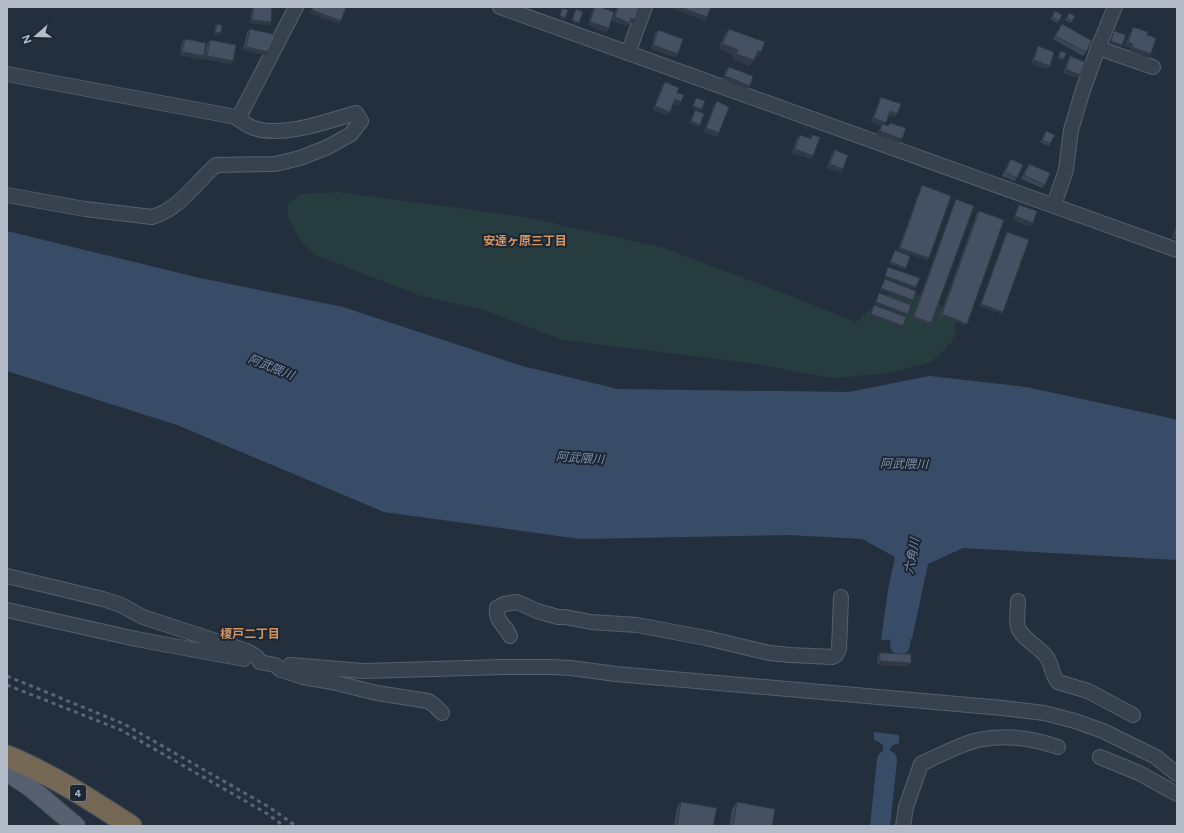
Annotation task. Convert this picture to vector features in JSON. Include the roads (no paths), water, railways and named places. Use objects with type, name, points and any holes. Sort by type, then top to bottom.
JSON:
[{"type":"highway","name":"4","points":[[11,765],[41,786],[107,826]]},
{"type":"highway","name":"4","points":[[11,765],[104,808],[131,826]]},
{"type":"main road","points":[[11,765],[31,788],[76,826]]},
{"type":"main road","points":[[11,765],[144,826]]},
{"type":"street","points":[[238,118],[296,7]]},
{"type":"street","points":[[500,7],[1177,250]]},
{"type":"street","points":[[628,53],[645,7]]},
{"type":"street","points":[[1054,205],[1066,170],[1071,130],[1082,93],[1115,7]]},
{"type":"street","points":[[1098,48],[1153,67]]},
{"type":"street","points":[[7,74],[236,116],[254,128],[275,131],[309,127],[356,113],[361,121],[351,134],[328,147],[300,158],[275,164],[216,165],[179,203],[159,215],[152,217],[85,209],[7,195]]},
{"type":"street","points":[[7,576],[103,599],[143,617],[247,651],[257,657],[260,662],[275,665],[281,670],[291,674],[377,693],[428,701],[442,713]]},
{"type":"street","points":[[510,636],[498,620],[496,615],[497,608],[504,604],[516,602],[537,611],[558,617],[591,622],[637,625],[776,654],[832,657],[836,655],[839,649],[841,597]]},
{"type":"street","points":[[1018,601],[1017,619],[1020,632],[1042,651],[1048,659],[1055,679],[1058,682],[1088,691],[1133,716]]},
{"type":"street","points":[[7,610],[136,639],[244,659]]},
{"type":"street","points":[[290,665],[363,671],[503,667],[571,668],[616,674],[1003,708],[1044,713],[1075,721],[1103,731],[1156,757],[1177,774]]},
{"type":"street","points":[[903,826],[906,807],[921,764],[978,740],[1016,737],[1034,740],[1058,747]]},
{"type":"street","points":[[1100,757],[1139,772],[1177,794]]},
{"type":"water","name":"阿武隈川","points":[[7,231],[200,278],[343,307],[522,366],[618,389],[849,392],[929,376],[1026,387],[1170,418],[1177,420],[1177,560],[963,548],[928,564],[912,639],[881,640],[888,590],[895,557],[862,539],[789,535],[580,539],[384,512],[177,425],[7,371]]},
{"type":"water","points":[[874,732],[899,735],[899,743],[893,745],[890,749],[884,790],[883,745],[874,740]]},
{"type":"waterway","name":"六角川","points":[[900,645],[903,611]]},
{"type":"waterway","name":"六角川","points":[[880,826],[887,760]]},
{"type":"railway","points":[[7,676],[124,724],[269,807],[296,826]]},
{"type":"railway","points":[[7,685],[121,730],[266,813],[284,826]]},
{"type":"district","name":"安達ヶ原三丁目","points":[[525,241]]},
{"type":"district","name":"榎戸二丁目","points":[[250,634]]}]
